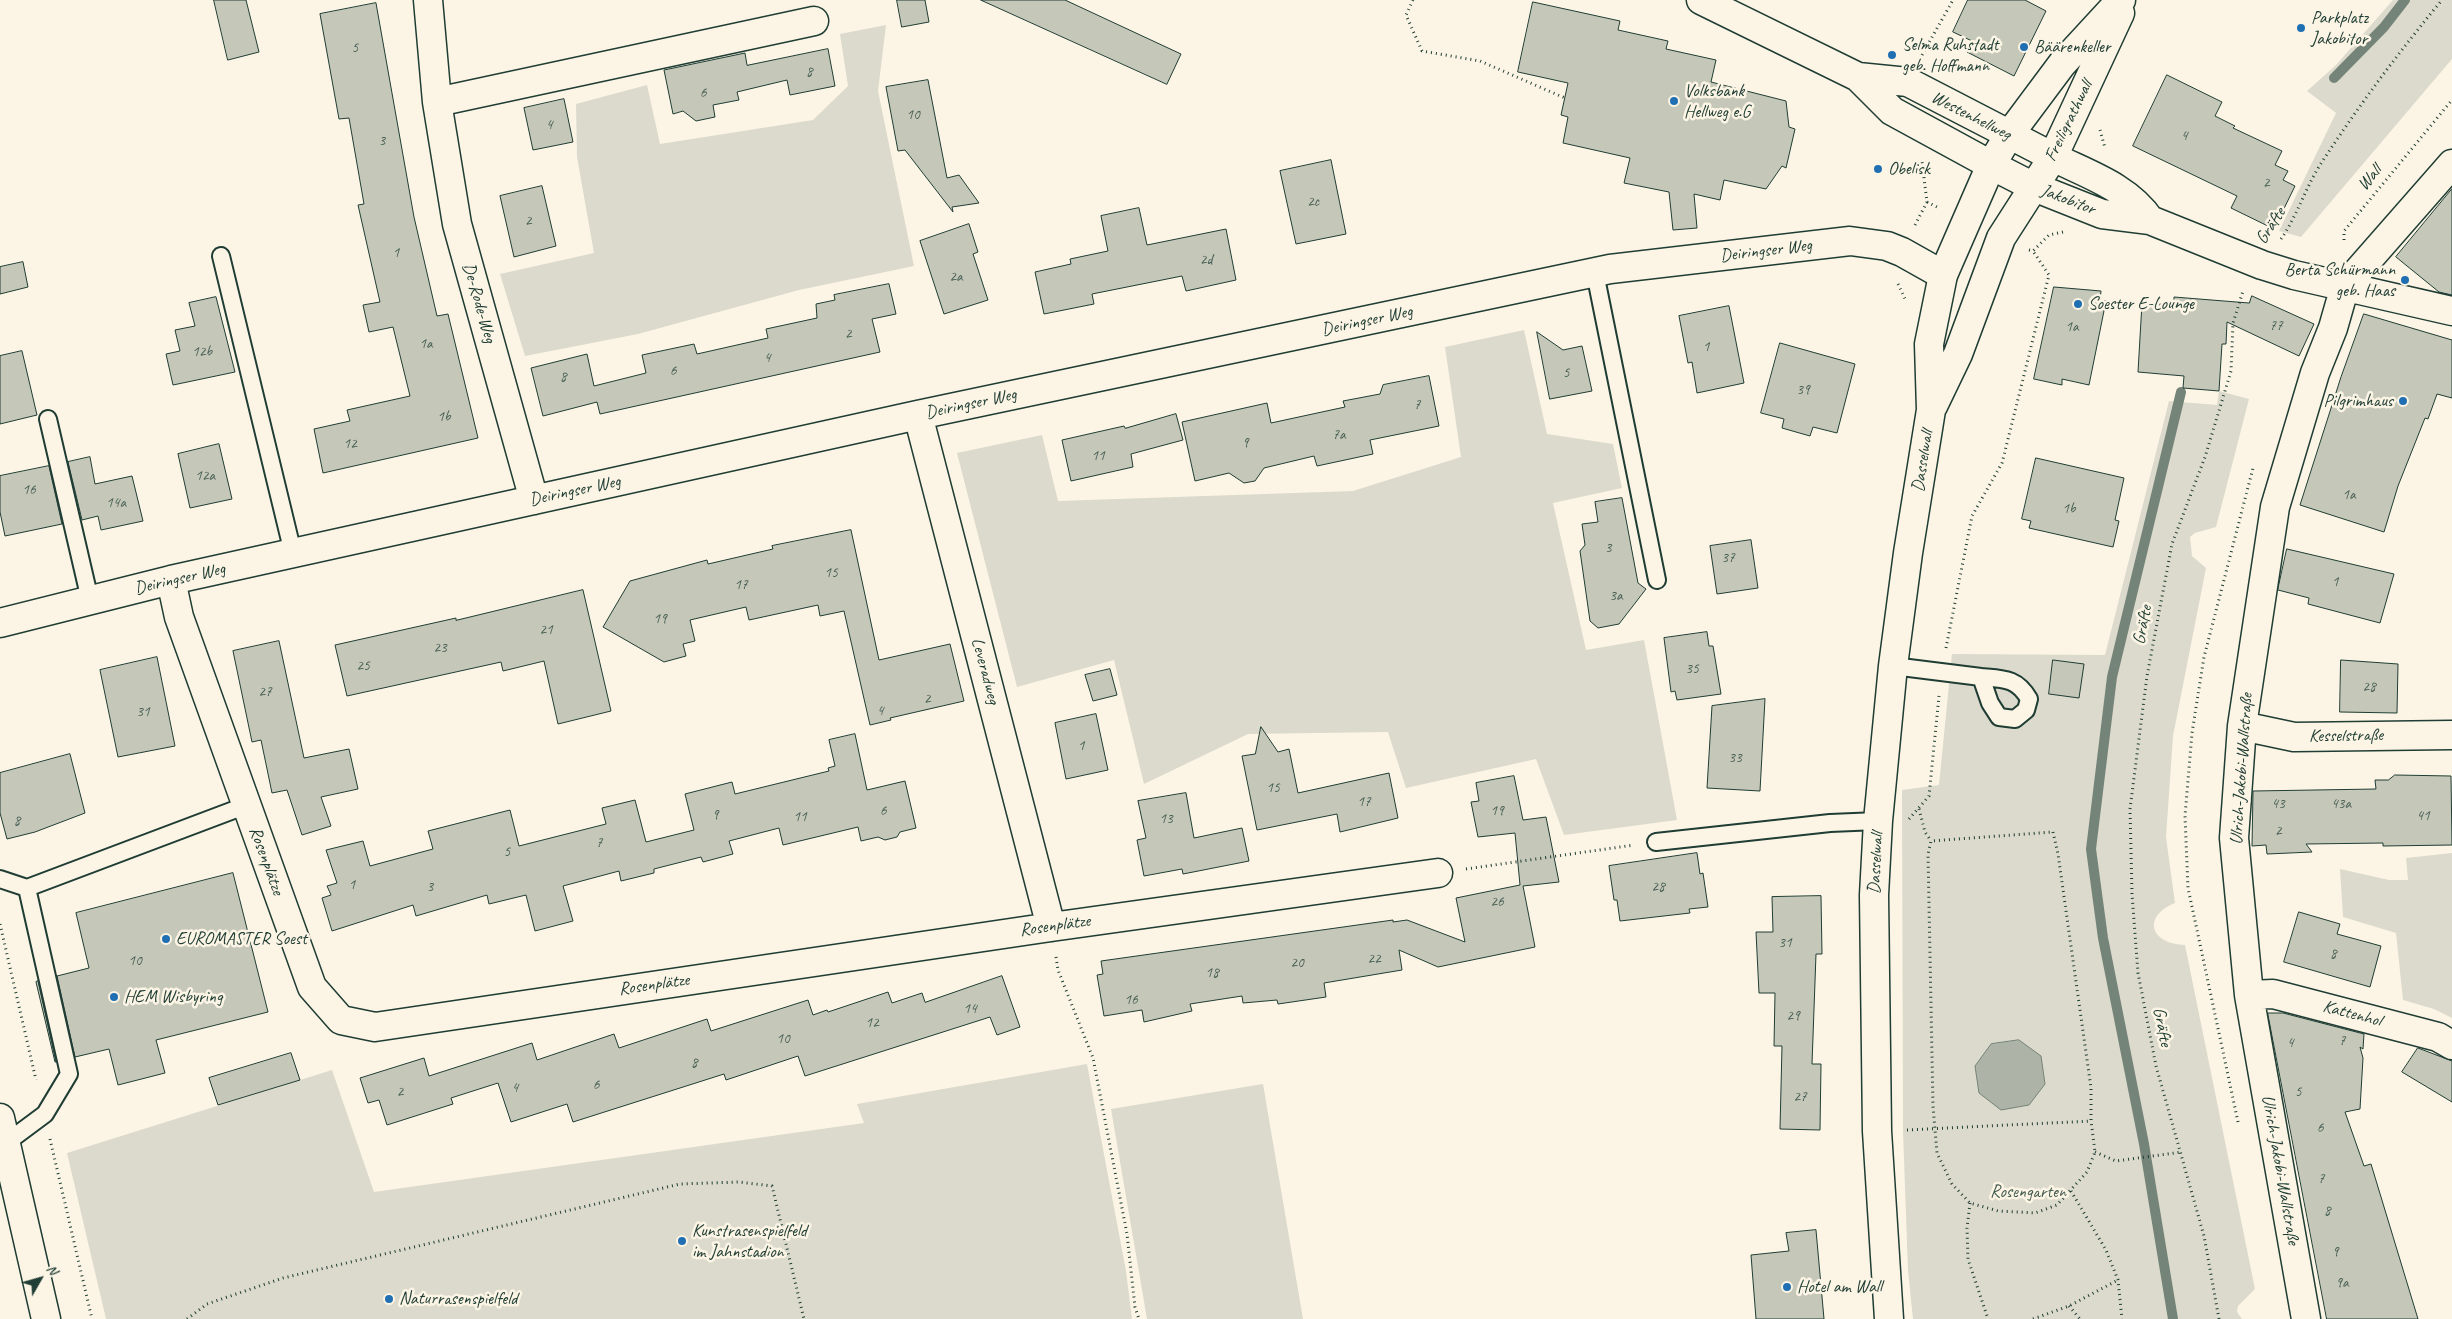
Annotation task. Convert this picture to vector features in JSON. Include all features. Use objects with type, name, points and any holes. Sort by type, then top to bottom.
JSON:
[{"type":"street","name":"De-Rode-Weg","points":[[428,0],[436,102],[457,224],[534,500]]},
{"type":"street","name":"Westenhellweg","points":[[1701,0],[1858,77],[1892,111],[1991,165]]},
{"type":"street","name":"Freiligrathwall","points":[[2009,135],[2062,64],[2121,0]]},
{"type":"street","name":"Freiligrathwall","points":[[2034,187],[2053,157],[2126,0]]},
{"type":"street","points":[[436,102],[814,21]]},
{"type":"street","name":"Westenhellweg","points":[[1858,77],[1908,82],[2053,157]]},
{"type":"street","name":"Dasselwall","points":[[1889,1319],[1876,1131],[1874,895],[1878,821],[1893,666],[1908,553],[1931,410],[1929,344],[1944,275],[1991,165],[2009,135]]},
{"type":"street","name":"Jakobitor","points":[[2053,157],[2114,186],[2146,213],[2150,220]]},
{"type":"street","points":[[2345,286],[2452,164]]},
{"type":"street","name":"Jakobitor","points":[[1991,165],[2034,187],[2102,214],[2150,220],[2262,265],[2294,275],[2452,311]]},
{"type":"street","name":"Dasselwall","points":[[1931,410],[1958,354],[2001,238],[2034,187]]},
{"type":"street","name":"Deiringser Weg","points":[[0,623],[171,580],[918,415],[1595,273],[1850,242],[1886,246],[1902,252],[1944,275]]},
{"type":"street","name":"Ulrich-Jakobi-Wallstraße","points":[[2306,1319],[2249,995],[2234,838],[2242,726],[2275,507],[2315,373],[2333,328],[2345,286]]},
{"type":"street","name":"Leveradweg","points":[[918,415],[1051,927]]},
{"type":"street","name":"Rosenplätze","points":[[171,580],[179,617],[312,987],[341,1020],[375,1027],[1438,872]]},
{"type":"street","name":"Kesselstraße","points":[[2242,726],[2294,737],[2452,735]]},
{"type":"street","name":"Kattenhol","points":[[2249,995],[2273,994],[2438,1037],[2452,1045]]},
{"type":"street","points":[[3,1131],[46,1319]]},
{"type":"lane","points":[[221,256],[293,553]]},
{"type":"lane","points":[[1595,273],[1657,580]]},
{"type":"lane","points":[[48,419],[90,600]]},
{"type":"lane","points":[[1893,666],[1981,677]]},
{"type":"lane","points":[[0,879],[27,888],[246,805]]},
{"type":"lane","points":[[1656,842],[1830,823],[1878,821]]},
{"type":"lane","points":[[3,1131],[45,1114],[69,1074],[27,888]]},
{"type":"path","points":[[1412,0],[1406,15],[1422,51],[1480,61],[1565,98]]},
{"type":"path","points":[[1908,82],[1953,0]]},
{"type":"path","name":"Gräfte","points":[[2219,1319],[2204,1236],[2182,1152],[2156,1066],[2138,973],[2132,894],[2130,809],[2147,676],[2172,544],[2205,457],[2231,371],[2233,323],[2241,293],[2291,225],[2319,168],[2372,89],[2442,0]]},
{"type":"path","name":"Wall","points":[[2345,286],[2344,231],[2452,100]]},
{"type":"path","points":[[1907,820],[1929,796],[1942,672],[1972,516],[2002,463],[2049,276],[2033,251]]},
{"type":"path","points":[[1918,808],[1925,832],[1931,841],[1928,854],[1932,1106],[1938,1153],[1952,1184],[1970,1203],[1998,1212],[2035,1213],[2057,1205],[2071,1191],[2087,1172],[2095,1152],[2091,1121],[2091,1088],[2053,832],[1931,841]]},
{"type":"path","points":[[1438,872],[1656,842]]},
{"type":"path","points":[[1051,927],[1058,970],[1093,1058],[1127,1234],[1135,1306],[1139,1319]]},
{"type":"path","points":[[1876,1131],[1935,1130],[2091,1121]]},
{"type":"path","points":[[2095,1152],[2116,1161],[2182,1152]]},
{"type":"path","points":[[187,1319],[207,1304],[283,1278],[680,1184],[740,1182],[772,1186],[804,1319]]},
{"type":"path","points":[[2071,1191],[2106,1250],[2118,1280],[2122,1319]]},
{"type":"path","points":[[1970,1203],[1967,1228],[1968,1260],[1988,1319]]},
{"type":"path","points":[[2033,1319],[2068,1306],[2118,1280]]},
{"type":"path","points":[[2068,1306],[2080,1319]]},
{"type":"green space","points":[[2393,0],[2452,0],[2452,59],[2301,237],[2279,231],[2336,113],[2307,91],[2336,65]]},
{"type":"green space","points":[[886,25],[878,91],[914,266],[799,290],[638,334],[525,356],[500,274],[594,253],[577,157],[576,104],[647,85],[660,144],[813,120],[848,86],[840,34]]},
{"type":"green space","points":[[1524,330],[1547,434],[1613,444],[1622,488],[1553,503],[1586,650],[1644,640],[1677,820],[1564,835],[1536,759],[1406,788],[1388,732],[1248,734],[1144,784],[1114,660],[1017,687],[957,453],[1042,435],[1058,501],[1353,491],[1461,457],[1445,347]]},
{"type":"green space","name":"Rosengarten","points":[[2219,391],[2249,399],[2216,527],[2195,533],[2190,537],[2192,556],[2206,568],[2173,736],[2166,837],[2175,903],[2157,915],[2154,929],[2164,940],[2185,945],[2255,1289],[2238,1306],[2237,1312],[2242,1319],[1913,1319],[1908,1271],[1903,1131],[1902,790],[1939,785],[1952,654],[2105,655],[2169,401],[2217,405]]},
{"type":"green space","points":[[2452,853],[2452,1018],[2434,1009],[2403,1000],[2396,933],[2343,917],[2340,869],[2389,880],[2408,880],[2406,858]]},
{"type":"green space","points":[[1087,1064],[1126,1271],[1132,1319],[106,1319],[67,1153],[332,1070],[374,1192],[864,1123],[857,1104]]},
{"type":"green space","points":[[1263,1084],[1303,1319],[1147,1319],[1111,1109]]},
{"type":"shaded area","points":[[2019,1040],[2041,1056],[2045,1084],[2029,1105],[2001,1110],[1979,1093],[1975,1066],[1991,1044]]},
{"type":"building","points":[[214,0],[246,0],[259,52],[228,60]]},
{"type":"building","points":[[897,0],[925,0],[929,22],[902,27]]},
{"type":"building","points":[[981,0],[1065,0],[1181,54],[1167,84]]},
{"type":"building","points":[[1968,0],[2025,0],[2046,11],[2014,76],[1967,52],[1972,41],[1953,32]]},
{"type":"building","name":"Volksbank Hellweg e.G","points":[[1533,2],[1620,21],[1618,30],[1668,41],[1666,49],[1716,60],[1711,82],[1786,101],[1789,127],[1795,129],[1786,168],[1782,166],[1766,189],[1724,180],[1720,200],[1694,194],[1697,228],[1673,230],[1669,192],[1624,183],[1630,158],[1563,143],[1568,117],[1561,115],[1568,83],[1518,72]]},
{"type":"building","points":[[376,3],[414,217],[437,316],[448,314],[478,438],[323,473],[314,429],[350,421],[347,410],[410,396],[393,327],[369,332],[363,305],[380,302],[358,205],[364,204],[349,118],[339,119],[320,14]]},
{"type":"building","points":[[828,49],[835,86],[790,95],[787,80],[737,92],[739,100],[713,105],[715,117],[696,121],[683,111],[673,114],[664,70],[745,53],[747,65]]},
{"type":"building","points":[[2167,75],[2222,102],[2215,116],[2235,126],[2233,128],[2282,151],[2275,165],[2288,171],[2283,180],[2295,186],[2274,229],[2231,208],[2237,196],[2133,146]]},
{"type":"building","points":[[928,80],[947,178],[959,175],[979,203],[952,207],[953,212],[905,150],[898,151],[886,87]]},
{"type":"building","points":[[564,99],[573,142],[533,150],[524,108]]},
{"type":"building","points":[[1331,160],[1346,234],[1296,244],[1280,171]]},
{"type":"building","points":[[542,186],[556,246],[514,257],[500,196]]},
{"type":"building","points":[[2452,189],[2452,295],[2439,292],[2396,257]]},
{"type":"building","points":[[1139,208],[1147,245],[1226,229],[1236,280],[1186,291],[1182,276],[1092,294],[1094,304],[1044,314],[1035,272],[1071,264],[1070,259],[1108,251],[1101,216]]},
{"type":"building","points":[[969,224],[978,252],[973,254],[988,300],[944,314],[920,241]]},
{"type":"building","points":[[23,262],[28,287],[0,294],[0,267]]},
{"type":"building","points":[[889,284],[896,314],[872,319],[880,352],[600,414],[597,402],[543,416],[531,368],[587,354],[594,386],[646,373],[642,355],[694,344],[697,354],[768,338],[766,329],[817,318],[816,304],[835,300],[834,295]]},
{"type":"building","points":[[2054,287],[2101,291],[2100,300],[2106,301],[2089,385],[2062,379],[2062,385],[2034,379]]},
{"type":"building","points":[[2252,296],[2314,324],[2299,356],[2227,322],[2226,344],[2222,344],[2219,391],[2183,388],[2184,376],[2138,372],[2142,303],[2174,305],[2174,297],[2249,303]]},
{"type":"building","points":[[216,297],[235,372],[173,385],[166,354],[180,351],[175,330],[195,326],[189,303]]},
{"type":"building","points":[[1729,306],[1744,383],[1697,393],[1692,362],[1688,363],[1679,316]]},
{"type":"building","points":[[2364,314],[2452,340],[2452,398],[2437,394],[2428,419],[2425,418],[2398,486],[2384,532],[2300,505],[2341,377]]},
{"type":"building","points":[[1537,332],[1563,350],[1582,346],[1592,391],[1550,399]]},
{"type":"building","points":[[1780,343],[1855,364],[1837,433],[1813,427],[1810,436],[1782,428],[1784,419],[1761,413]]},
{"type":"building","points":[[22,351],[37,415],[0,424],[0,356]]},
{"type":"building","points":[[1429,376],[1439,426],[1370,440],[1373,454],[1317,466],[1314,456],[1264,468],[1255,481],[1244,483],[1229,473],[1195,481],[1182,422],[1267,403],[1271,423],[1345,407],[1343,401],[1380,394],[1383,385]]},
{"type":"building","points":[[1176,414],[1183,440],[1131,454],[1133,467],[1071,481],[1062,440],[1124,426],[1125,428]]},
{"type":"building","points":[[219,444],[232,499],[190,508],[178,454]]},
{"type":"building","points":[[90,457],[95,484],[132,476],[143,521],[101,530],[98,516],[82,520],[68,462]]},
{"type":"building","points":[[2036,458],[2124,478],[2115,520],[2119,521],[2113,547],[2029,528],[2031,521],[2022,519]]},
{"type":"building","points":[[49,466],[62,524],[5,536],[0,512],[0,476]]},
{"type":"building","points":[[1622,498],[1638,583],[1646,589],[1619,624],[1598,628],[1590,621],[1580,551],[1585,545],[1582,524],[1598,522],[1595,502]]},
{"type":"building","points":[[851,530],[879,660],[950,644],[964,701],[890,718],[891,720],[870,725],[844,611],[820,616],[818,605],[749,620],[746,607],[690,620],[695,641],[683,644],[686,656],[664,662],[603,627],[630,581],[707,560],[708,564],[773,549],[772,546]]},
{"type":"building","points":[[1751,540],[1758,588],[1717,594],[1710,546]]},
{"type":"building","points":[[2287,549],[2394,574],[2380,623],[2308,604],[2309,598],[2278,590]]},
{"type":"building","points":[[583,590],[611,711],[558,724],[544,661],[503,671],[501,662],[347,696],[335,645],[456,618],[456,620]]},
{"type":"building","points":[[1707,632],[1709,646],[1713,646],[1721,694],[1677,700],[1675,691],[1671,692],[1664,638]]},
{"type":"building","points":[[279,641],[304,758],[349,749],[358,789],[321,797],[331,826],[302,835],[287,790],[272,793],[261,740],[252,742],[233,651]]},
{"type":"building","points":[[157,657],[175,746],[118,757],[100,670]]},
{"type":"building","points":[[2053,660],[2084,664],[2079,698],[2049,694]]},
{"type":"building","points":[[2341,660],[2398,664],[2397,713],[2340,712]]},
{"type":"building","points":[[1110,669],[1117,695],[1093,701],[1085,675]]},
{"type":"building","points":[[1765,699],[1760,791],[1707,788],[1712,706]]},
{"type":"building","points":[[1096,714],[1108,770],[1066,779],[1055,723]]},
{"type":"building","points":[[1261,727],[1278,752],[1289,749],[1298,793],[1389,773],[1398,818],[1340,832],[1337,814],[1257,830],[1242,756],[1255,754]]},
{"type":"building","points":[[855,734],[867,790],[905,781],[916,828],[900,832],[897,837],[885,840],[878,837],[861,841],[858,827],[783,845],[779,828],[729,841],[733,854],[703,862],[701,857],[654,869],[654,873],[621,881],[619,871],[563,886],[573,921],[535,931],[526,895],[489,904],[487,895],[416,916],[413,905],[332,931],[322,898],[331,895],[327,886],[337,883],[326,850],[363,841],[370,866],[433,849],[428,831],[510,810],[519,846],[606,824],[602,808],[635,800],[646,842],[694,830],[685,794],[732,782],[735,794],[829,771],[828,768],[835,766],[829,740]]},
{"type":"building","points":[[70,754],[85,813],[35,832],[7,839],[0,813],[0,773]]},
{"type":"building","points":[[2395,775],[2451,776],[2452,845],[2383,846],[2383,843],[2306,844],[2312,852],[2267,854],[2266,845],[2252,846],[2253,791],[2376,789],[2375,780],[2388,780]]},
{"type":"building","points":[[1514,776],[1523,820],[1546,817],[1559,882],[1523,886],[1535,947],[1438,967],[1399,950],[1402,970],[1324,983],[1326,997],[1278,1004],[1277,1000],[1243,1003],[1242,996],[1190,1004],[1192,1011],[1144,1022],[1142,1010],[1104,1016],[1097,975],[1103,974],[1101,961],[1393,920],[1393,922],[1407,920],[1465,942],[1456,898],[1520,885],[1515,833],[1478,837],[1471,802],[1479,801],[1476,783]]},
{"type":"building","points":[[1186,793],[1194,838],[1242,828],[1249,861],[1183,874],[1182,869],[1144,876],[1137,840],[1146,838],[1138,801]]},
{"type":"building","points":[[1697,853],[1700,874],[1703,873],[1708,907],[1689,909],[1690,913],[1620,921],[1617,900],[1614,900],[1609,866]]},
{"type":"building","name":"EUROMASTER Soest","points":[[233,873],[268,1012],[156,1040],[165,1073],[118,1085],[109,1049],[75,1057],[57,976],[89,968],[76,913]]},
{"type":"building","points":[[1821,896],[1822,954],[1816,954],[1812,1064],[1821,1064],[1820,1130],[1780,1129],[1782,1046],[1774,1046],[1775,993],[1759,993],[1756,932],[1773,932],[1772,897]]},
{"type":"building","points":[[2299,912],[2340,924],[2337,934],[2381,946],[2370,987],[2284,962]]},
{"type":"building","points":[[1002,976],[1020,1027],[997,1035],[990,1017],[805,1076],[798,1056],[726,1080],[724,1074],[573,1122],[567,1104],[511,1122],[498,1083],[451,1098],[453,1104],[387,1125],[379,1100],[368,1103],[360,1078],[424,1058],[429,1076],[532,1043],[537,1060],[614,1034],[619,1048],[707,1019],[711,1031],[808,1000],[813,1015],[827,1010],[828,1012],[888,992],[892,1003],[922,993],[925,1002]]},
{"type":"building","points":[[38,981],[56,1062],[36,982]]},
{"type":"building","points":[[2268,1013],[2283,1013],[2364,1034],[2363,1049],[2360,1047],[2363,1058],[2360,1109],[2345,1112],[2364,1166],[2371,1164],[2418,1319],[2327,1319]]},
{"type":"building","points":[[2418,1048],[2452,1061],[2452,1102],[2402,1072]]},
{"type":"building","points":[[291,1053],[300,1080],[218,1105],[209,1078]]},
{"type":"building","name":"Hotel am Wall","points":[[1816,1230],[1824,1319],[1756,1319],[1751,1255],[1789,1251],[1786,1233]]},
{"type":"waterway","points":[[2334,78],[2384,27],[2405,0]]},
{"type":"waterway","points":[[2173,1319],[2144,1144],[2103,938],[2091,849],[2112,677],[2181,392]]},
{"type":"place","name":"Parkplatz Jakobitor","points":[[2301,28]]},
{"type":"place","name":"Bäärenkeller","points":[[2024,47]]},
{"type":"place","name":"Selma Ruhstadt geb. Hoffmann","points":[[1892,55]]},
{"type":"place","name":"Volksbank Hellweg e.G","points":[[1674,101]]},
{"type":"place","name":"Obelisk","points":[[1878,169]]},
{"type":"place","name":"Berta Schürmann geb. Haas","points":[[2405,280]]},
{"type":"place","name":"Soester E-Lounge","points":[[2078,304]]},
{"type":"place","name":"Pilgrimhaus","points":[[2403,401]]},
{"type":"place","name":"EUROMASTER Soest","points":[[166,939]]},
{"type":"place","name":"HEM Wisbyring","points":[[114,997]]},
{"type":"place","name":"Kunstrasenspielfeld im Jahnstadion","points":[[682,1241]]},
{"type":"place","name":"Hotel am Wall","points":[[1787,1287]]},
{"type":"place","name":"Naturrasenspielfeld","points":[[389,1299]]}]
